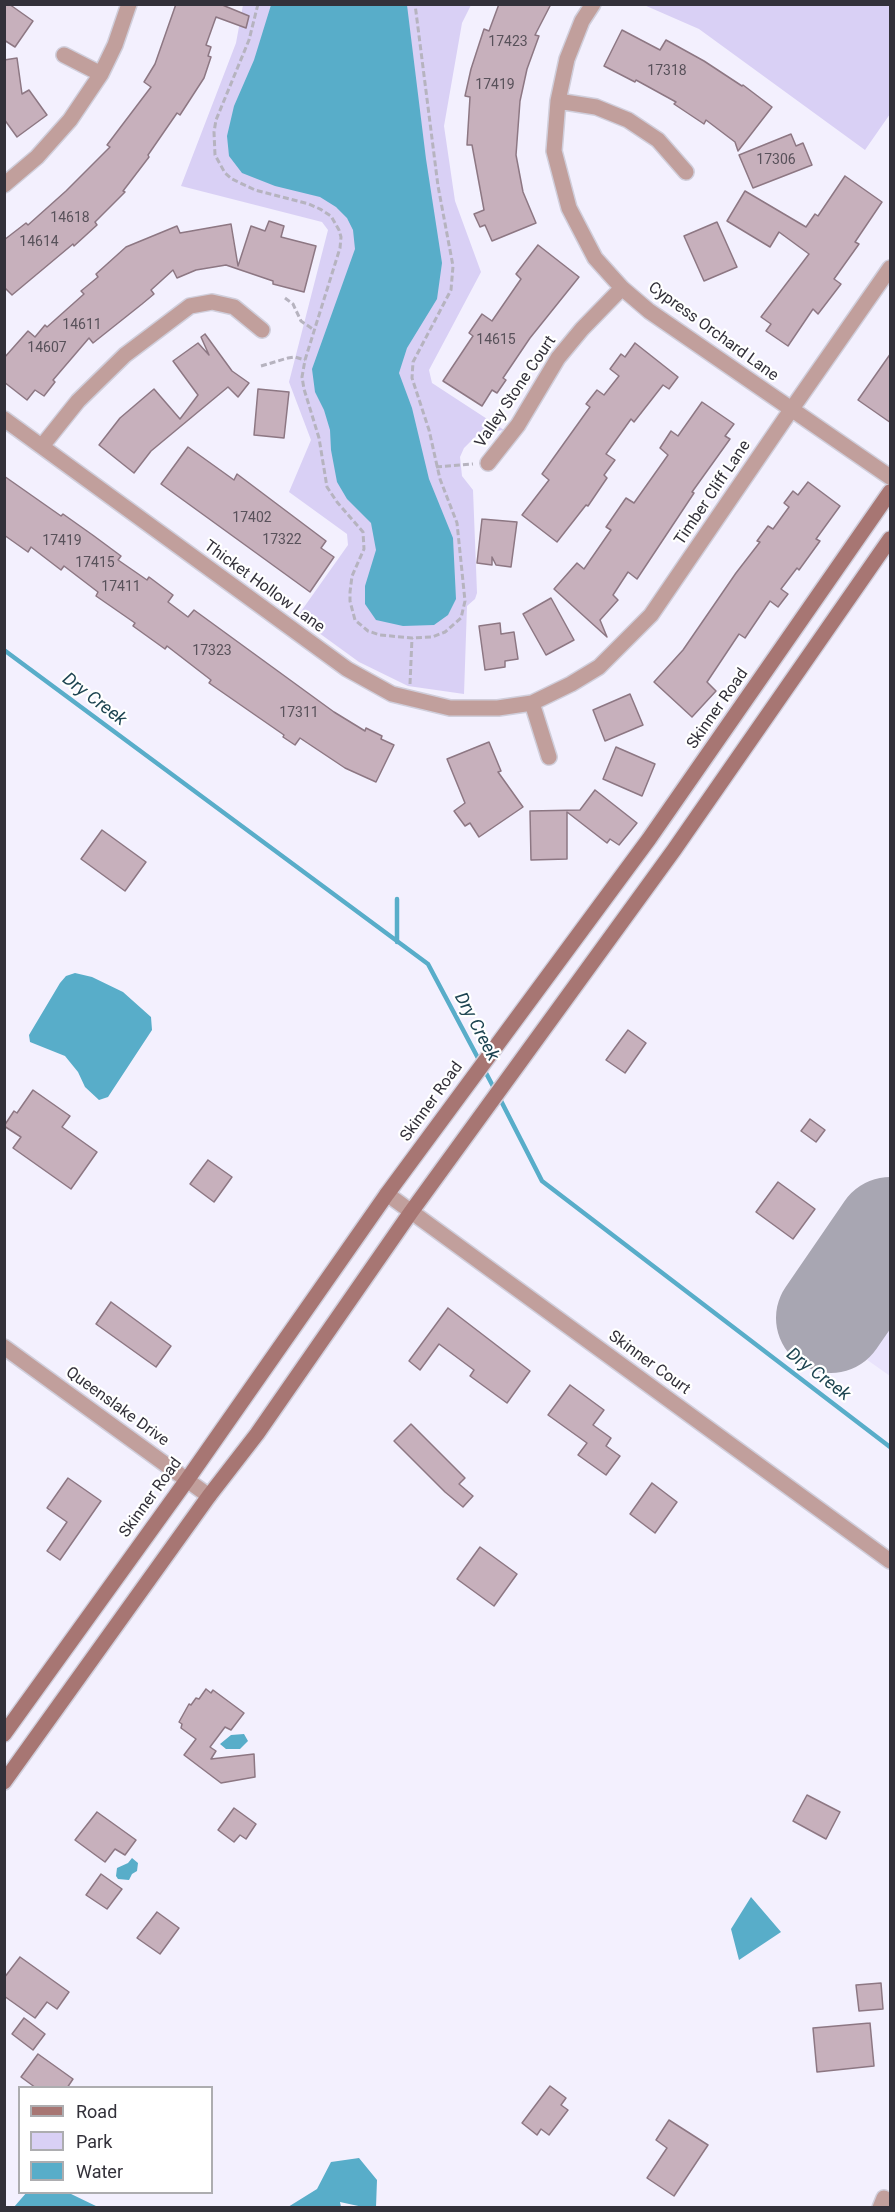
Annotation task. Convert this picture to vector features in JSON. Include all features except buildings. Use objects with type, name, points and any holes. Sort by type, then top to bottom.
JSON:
[{"type":"street","points":[[4,184],[37,157],[70,120],[100,74],[115,45],[129,4]]},
{"type":"street","name":"Cypress Orchard Lane","points":[[593,4],[582,21],[567,59],[558,101],[554,151],[569,208],[595,258],[622,288],[649,311],[891,477]]},
{"type":"street","points":[[64,55],[100,74]]},
{"type":"street","points":[[558,101],[596,107],[628,120],[658,140],[686,172]]},
{"type":"street","name":"Timber Cliff Lane","points":[[532,703],[599,668],[651,615],[891,268]]},
{"type":"street","name":"Valley Stone Court","points":[[488,464],[518,425],[558,358],[582,329],[622,288]]},
{"type":"street","points":[[42,446],[78,401],[125,356],[190,306],[212,302],[234,307],[262,330]]},
{"type":"street","name":"Thicket Hollow Lane","points":[[4,419],[347,669],[392,694],[450,708],[475,709],[532,703]]},
{"type":"street","name":"Skinner Road","points":[[4,1734],[187,1480],[387,1194],[649,839],[891,492]]},
{"type":"street","points":[[4,1782],[209,1496],[257,1434],[411,1212],[674,850],[891,539]]},
{"type":"street","points":[[532,703],[549,757]]},
{"type":"street","name":"Skinner Court","points":[[387,1194],[891,1561]]},
{"type":"street","name":"Queenslake Drive","points":[[4,1347],[209,1496]]},
{"type":"path","points":[[258,4],[249,40],[216,120],[213,132],[215,155],[225,173],[232,179],[255,190],[309,204],[331,216],[336,224],[341,237],[340,248],[305,360],[302,377],[304,389],[320,438],[327,487],[363,531],[364,549],[352,576],[350,592],[355,620],[368,631],[380,635],[412,638],[432,637],[445,632],[460,618],[465,601],[457,523],[436,467],[429,430],[413,387],[412,370],[418,351],[447,300],[451,290],[453,266],[438,186],[415,4]]},
{"type":"path","points":[[285,298],[293,304],[301,321],[314,330]]},
{"type":"path","points":[[261,366],[295,357],[305,360]]},
{"type":"path","points":[[436,467],[488,464]]},
{"type":"path","points":[[409,698],[412,638]]},
{"type":"shaded area","points":[[890,1178],[890,1376],[798,1311]]},
{"type":"green space","points":[[243,5],[471,5],[462,23],[444,126],[455,201],[481,272],[429,370],[432,383],[504,430],[478,434],[464,448],[460,457],[462,476],[473,490],[477,593],[475,599],[467,606],[464,694],[408,686],[359,662],[297,617],[348,545],[347,534],[289,492],[311,440],[289,382],[328,230],[322,222],[181,186],[236,43]]},
{"type":"green space","points":[[644,5],[890,5],[890,114],[865,150],[699,29]]},
{"type":"water","points":[[271,5],[407,5],[426,159],[442,263],[437,299],[407,348],[399,373],[412,408],[429,479],[453,538],[456,599],[448,615],[434,625],[403,626],[376,620],[365,604],[365,586],[376,550],[371,523],[347,499],[337,482],[330,430],[315,392],[312,369],[355,249],[353,230],[347,218],[336,207],[320,197],[275,186],[242,173],[229,156],[227,136],[234,106],[254,60]]},
{"type":"water","points":[[75,973],[92,977],[123,992],[151,1017],[152,1030],[108,1097],[99,1100],[85,1087],[78,1072],[65,1056],[30,1042],[29,1035],[60,983],[66,976]]},
{"type":"water","points":[[244,1734],[248,1741],[240,1749],[226,1749],[220,1744],[231,1735]]},
{"type":"water","points":[[132,1858],[138,1863],[137,1871],[129,1880],[118,1879],[117,1868],[128,1863]]},
{"type":"water","points":[[751,1897],[781,1932],[739,1960],[731,1929]]},
{"type":"water","points":[[359,2158],[377,2180],[376,2207],[340,2202],[341,2207],[288,2207],[317,2189],[331,2162]]},
{"type":"water","points":[[25,2194],[71,2194],[98,2207],[14,2207]]},
{"type":"waterway","name":"Dry Creek","points":[[4,650],[428,964],[495,1090]]},
{"type":"waterway","points":[[397,899],[397,942]]},
{"type":"waterway","name":"Dry Creek","points":[[499,1097],[542,1181],[890,1447]]},
{"type":"runway","points":[[831,1318],[890,1232]]}]
